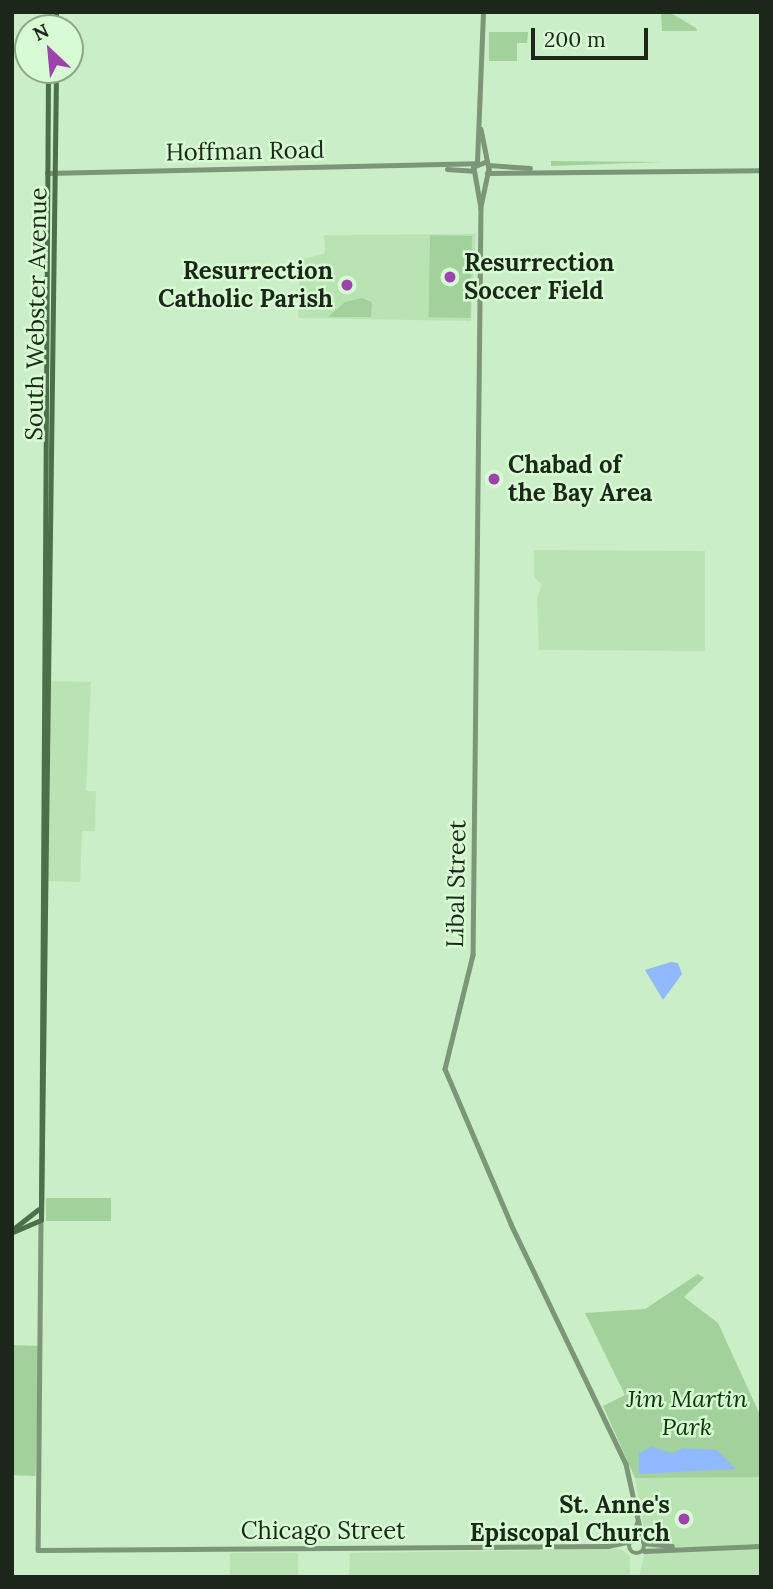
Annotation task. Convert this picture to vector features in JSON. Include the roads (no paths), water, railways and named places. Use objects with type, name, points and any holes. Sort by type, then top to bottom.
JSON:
[{"type":"main road","name":"South Webster Avenue","points":[[41,1220],[38,1209],[48,84]]},
{"type":"main road","name":"South Webster Avenue","points":[[41,1220],[56,84]]},
{"type":"main road","points":[[12,1231],[38,1209]]},
{"type":"main road","points":[[12,1231],[41,1220]]},
{"type":"street","points":[[476,162],[481,129],[483,12]]},
{"type":"street","points":[[481,129],[486,163],[531,169]]},
{"type":"street","name":"Hoffman Road","points":[[47,173],[444,168],[476,162],[486,163]]},
{"type":"street","name":"Libal Street","points":[[476,162],[475,173],[481,208]]},
{"type":"street","name":"Libal Street","points":[[486,163],[481,208],[473,954],[445,1069],[511,1224],[626,1464],[644,1551]]},
{"type":"street","name":"Hoffman Road","points":[[444,168],[486,174]]},
{"type":"street","points":[[486,174],[531,169],[761,170]]},
{"type":"street","name":"Chicago Street","points":[[41,1220],[38,1550],[608,1546],[644,1551],[673,1547],[761,1546]]},
{"type":"street","name":"Libal Street","points":[[632,1551],[638,1514]]},
{"type":"street","points":[[633,1540],[666,1543],[673,1547]]},
{"type":"street","name":"Chicago Street","points":[[608,1546],[633,1540]]},
{"type":"water","points":[[671,962],[678,963],[682,974],[663,1000],[645,970]]},
{"type":"water","points":[[651,1447],[673,1453],[683,1448],[717,1450],[736,1469],[639,1474],[639,1453]]},
{"type":"place","name":"Resurrection Soccer Field","points":[[450,277]]},
{"type":"place","name":"Resurrection Catholic Parish","points":[[347,285]]},
{"type":"place","name":"Chabad of the Bay Area","points":[[494,479]]},
{"type":"place","name":"St. Anne's Episcopal Church","points":[[684,1519]]},
{"type":"park label","name":"Jim Martin Park","points":[[687,1413]]}]
